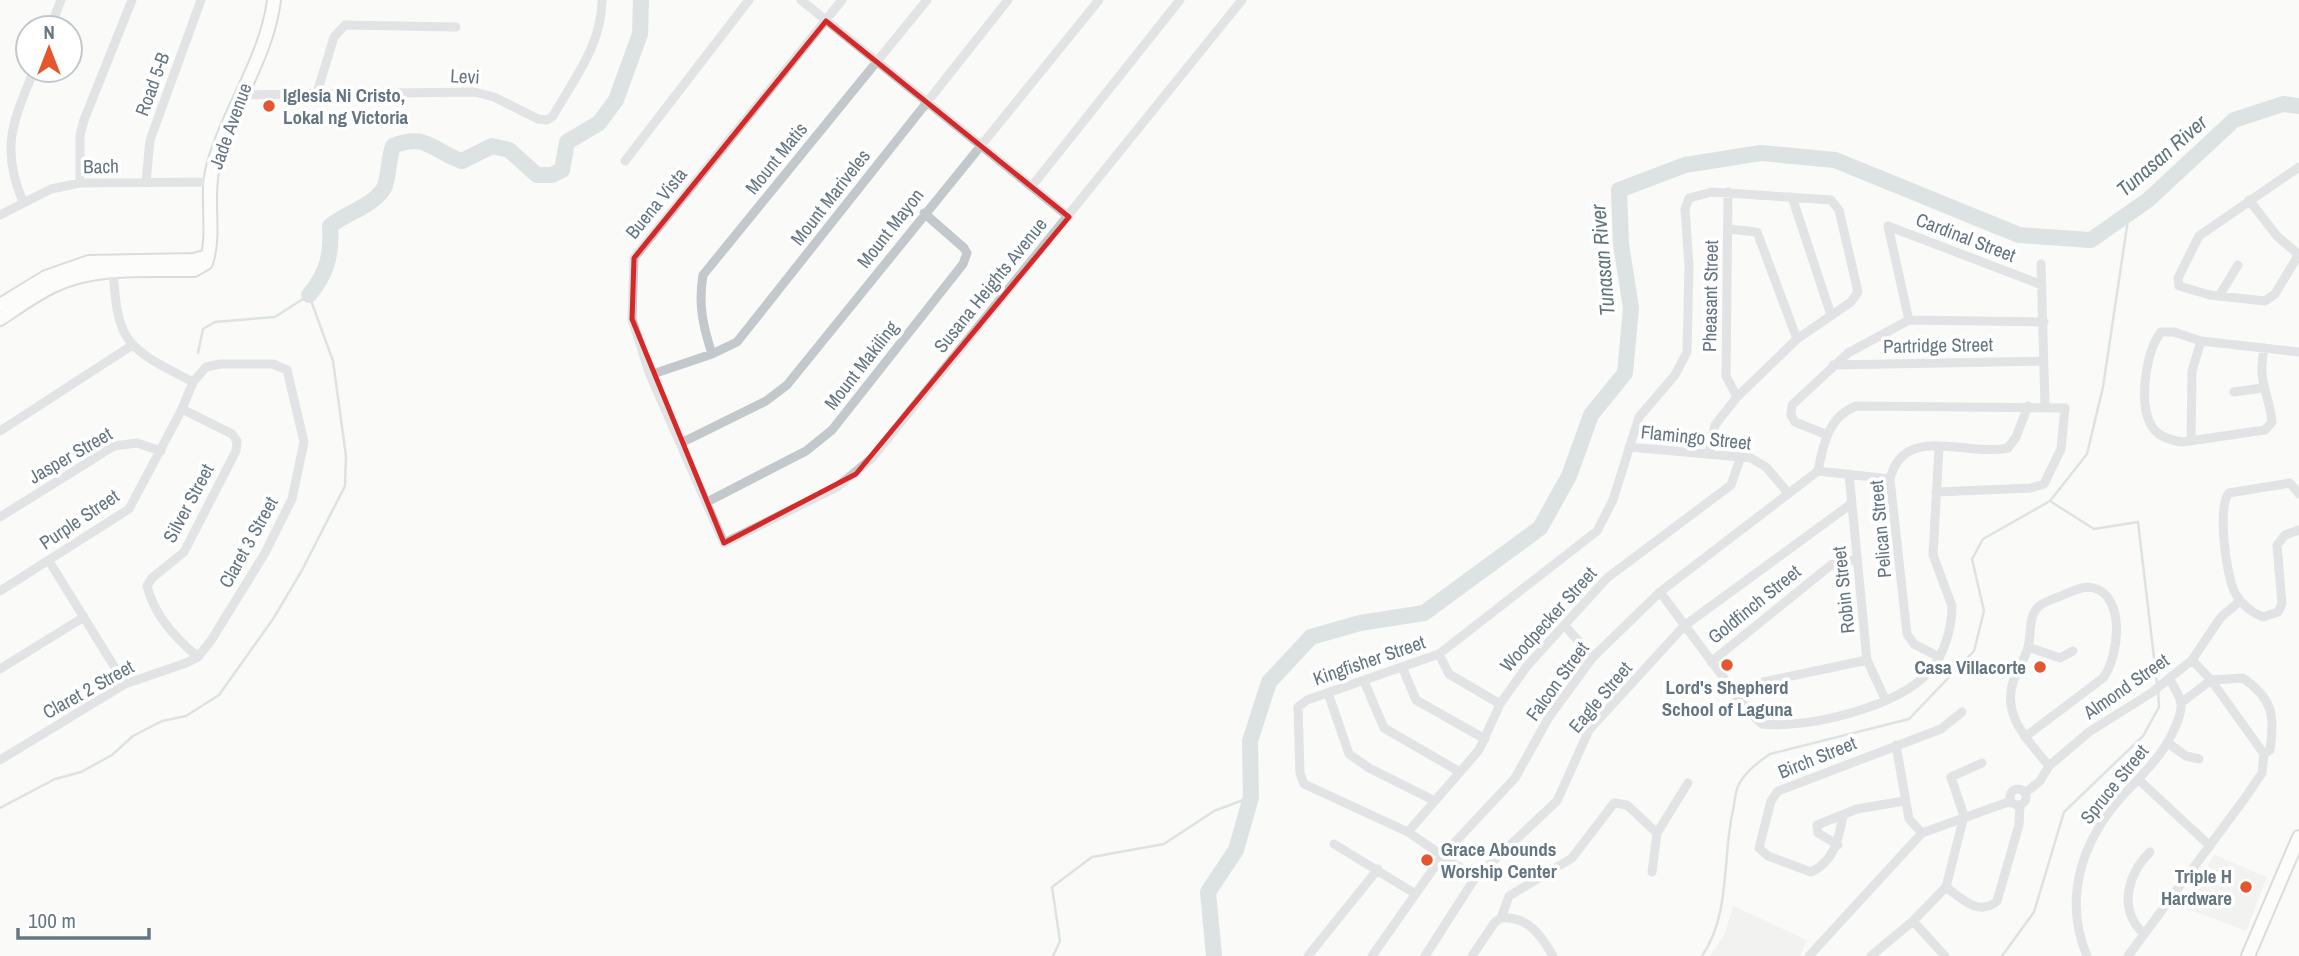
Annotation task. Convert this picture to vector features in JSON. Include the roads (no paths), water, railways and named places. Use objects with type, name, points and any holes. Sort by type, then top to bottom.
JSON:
[{"type":"street","points":[[80,183],[80,145],[84,120],[132,0]]},
{"type":"street","name":"Road 5-B","points":[[146,183],[150,140],[201,0]]},
{"type":"street","name":"Jade Avenue","points":[[113,266],[194,260],[208,256],[210,183],[220,143],[269,25],[274,0]]},
{"type":"street","name":"Levi","points":[[240,95],[474,92],[494,97],[538,120],[547,120],[553,116],[596,42],[602,22],[602,0]]},
{"type":"street","points":[[625,161],[749,0]]},
{"type":"street","points":[[801,0],[1069,217]]},
{"type":"street","name":"Buena Vista","points":[[724,543],[650,375],[632,319],[634,258],[842,0]]},
{"type":"street","name":"Mount Matis","points":[[712,354],[701,318],[699,299],[703,275],[927,0]]},
{"type":"street","name":"Mount Mariveles","points":[[650,375],[712,354],[737,342],[1008,0]]},
{"type":"street","name":"Mount Mayon","points":[[681,443],[766,401],[787,385],[1099,0]]},
{"type":"street","points":[[1032,186],[1180,0]]},
{"type":"street","name":"Susana Heights Avenue","points":[[724,543],[837,487],[856,474],[1069,217],[1242,0]]},
{"type":"street","points":[[316,96],[334,37],[345,25],[456,27]]},
{"type":"street","points":[[23,202],[10,174],[10,146],[14,120],[28,84]]},
{"type":"street","points":[[2249,200],[2277,236],[2299,255],[2270,300],[2219,296],[2182,289],[2178,278],[2199,236],[2249,200],[2299,167]]},
{"type":"street","name":"Bach","points":[[0,215],[51,189],[80,183],[210,183]]},
{"type":"street","name":"Kingfisher Street","points":[[1475,878],[1408,832],[1304,784],[1300,773],[1297,713],[1307,700],[1403,669],[1439,654],[1597,531],[1614,500],[1639,417],[1675,375],[1687,352],[1689,266],[1685,209],[1689,198],[1712,192],[1728,192]]},
{"type":"street","points":[[1709,454],[1715,425],[1737,397],[1797,339],[1851,302],[1858,292],[1838,205],[1831,200],[1728,192]]},
{"type":"street","name":"Pheasant Street","points":[[1728,192],[1726,376],[1737,397]]},
{"type":"street","points":[[1792,197],[1831,315]]},
{"type":"street","name":"Mount Makiling","points":[[708,502],[806,451],[832,429],[963,264],[967,253],[964,248],[924,213]]},
{"type":"street","name":"Cardinal Street","points":[[1909,320],[1888,226],[2042,285]]},
{"type":"street","points":[[1728,229],[1757,232],[1797,339]]},
{"type":"street","points":[[2040,264],[2045,406]]},
{"type":"street","points":[[2219,296],[2238,265]]},
{"type":"street","points":[[0,305],[67,268],[113,266]]},
{"type":"street","points":[[0,319],[51,287],[113,266]]},
{"type":"street","points":[[113,266],[118,318],[131,346],[142,356],[193,382]]},
{"type":"street","points":[[1825,434],[1795,422],[1791,415],[1792,405],[1848,353],[1909,320],[2044,322]]},
{"type":"street","points":[[2264,348],[2260,367],[2262,388],[2271,417],[2270,427],[2258,432],[2191,441],[2168,440],[2149,422],[2145,392],[2148,364],[2154,341],[2161,332],[2174,332],[2202,341],[2264,348],[2299,352]]},
{"type":"street","points":[[2191,441],[2192,371],[2202,341]]},
{"type":"street","points":[[0,431],[131,346]]},
{"type":"street","name":"Partridge Street","points":[[1833,365],[2043,361]]},
{"type":"street","name":"Claret 3 Street","points":[[193,382],[206,367],[220,364],[282,366],[290,376],[304,442],[292,499],[286,512],[265,553],[198,657]]},
{"type":"street","name":"Purple Street","points":[[0,591],[129,509],[182,409],[193,382]]},
{"type":"street","points":[[2234,392],[2262,388]]},
{"type":"street","points":[[1890,479],[1818,471],[1825,434],[1844,413],[1856,406],[2065,408],[2061,449],[2044,484],[2031,488],[1936,492]]},
{"type":"street","name":"Pelican Street","points":[[1939,657],[1914,644],[1907,634],[1890,479],[1896,461],[1909,449],[2008,448],[2016,437],[2028,406]]},
{"type":"street","name":"Silver Street","points":[[182,409],[232,434],[237,441],[236,450],[184,552],[152,578],[147,586],[149,597],[168,628],[198,657]]},
{"type":"street","name":"Jasper Street","points":[[0,517],[114,446],[137,443],[160,451]]},
{"type":"street","name":"Flamingo Street","points":[[1629,447],[1741,456],[1759,461],[1788,493]]},
{"type":"street","points":[[1660,592],[1736,696],[1762,724],[1847,716],[1885,699],[1921,680],[1939,657],[1948,632],[1952,606],[1933,555],[1939,447]]},
{"type":"street","name":"Woodpecker Street","points":[[1408,832],[1485,739],[1512,684],[1564,625],[1607,578],[1729,487],[1741,456]]},
{"type":"street","name":"Falcon Street","points":[[1372,956],[1443,855],[1515,778],[1549,717],[1593,657],[1660,592],[1818,471]]},
{"type":"street","name":"Robin Street","points":[[1849,474],[1867,660],[1885,699]]},
{"type":"street","points":[[2299,494],[2296,487],[2284,482],[2236,489],[2225,497],[2222,505],[2229,575],[2240,601],[2263,617],[2278,612],[2281,604],[2277,545],[2285,535],[2299,530]]},
{"type":"street","name":"Eagle Street","points":[[1425,956],[1475,878],[1557,801],[1589,730],[1684,626],[1851,504]]},
{"type":"street","name":"Goldfinch Street","points":[[1711,662],[1830,565],[1857,559]]},
{"type":"street","points":[[49,561],[125,684]]},
{"type":"street","points":[[2025,737],[2103,678],[2110,669],[2118,631],[2107,599],[2096,589],[2083,588],[2044,602],[2033,616],[2028,647],[2010,694],[2012,717],[2025,737],[2049,766]]},
{"type":"street","name":"Almond Street","points":[[2025,793],[2040,781],[2049,766],[2098,726],[2151,693],[2192,660],[2221,617],[2240,601]]},
{"type":"street","points":[[0,669],[84,617]]},
{"type":"street","points":[[1564,625],[1593,657]]},
{"type":"street","points":[[2028,647],[2060,658],[2073,651]]},
{"type":"street","points":[[1439,654],[1449,674],[1500,704]]},
{"type":"street","name":"Claret 2 Street","points":[[0,760],[125,684],[198,657]]},
{"type":"street","points":[[1736,696],[1763,682],[1867,660]]},
{"type":"street","points":[[2128,956],[2262,773],[2264,754],[2211,680],[2192,660]]},
{"type":"street","points":[[1403,669],[1416,700],[1485,739]]},
{"type":"street","points":[[2166,681],[2181,703],[2211,680],[2243,678],[2264,693],[2272,715],[2270,750],[2264,754]]},
{"type":"street","points":[[1364,681],[1384,728],[1460,772]]},
{"type":"street","points":[[1328,693],[1349,754],[1369,768],[1433,800]]},
{"type":"street","name":"Spruce Street","points":[[2087,956],[2077,922],[2078,872],[2090,842],[2106,817],[2168,743],[2178,723],[2181,703]]},
{"type":"street","name":"Birch Street","points":[[1838,845],[1823,864],[1811,872],[1796,869],[1762,852],[1758,843],[1774,795],[1941,729],[1962,712]]},
{"type":"street","points":[[2168,743],[2186,756],[2199,759]]},
{"type":"street","points":[[1896,745],[1903,801],[1912,824],[1922,833]]},
{"type":"street","points":[[1871,956],[1913,921],[1947,887],[1964,816],[1951,777],[1982,763]]},
{"type":"street","points":[[2139,780],[2210,846]]},
{"type":"street","points":[[1652,872],[1657,833],[1688,783]]},
{"type":"street","points":[[1809,956],[1922,833],[1964,816],[2016,803],[2025,800],[2025,793],[2016,790],[2011,794],[2016,803],[2019,825],[1997,901],[1991,906],[1978,907],[1947,887]]},
{"type":"street","points":[[1843,816],[1838,845],[1823,837],[1816,829],[1821,822],[1857,809],[1903,801]]},
{"type":"street","points":[[1501,918],[1509,896],[1572,859],[1614,803],[1627,805],[1657,833]]},
{"type":"street","points":[[2248,956],[2299,837]]},
{"type":"street","points":[[1334,844],[1414,893]]},
{"type":"street","points":[[2144,934],[2132,920],[2128,899],[2135,871],[2150,852]]},
{"type":"street","points":[[1307,956],[1378,869]]},
{"type":"street","points":[[1474,956],[1495,922],[1501,918],[1536,929],[1553,956]]},
{"type":"street","points":[[1913,921],[1945,956]]},
{"type":"waterway","points":[[309,295],[327,263],[330,226],[380,194],[386,184],[393,146],[405,142],[422,142],[462,161],[492,146],[509,150],[537,175],[552,175],[562,170],[567,142],[599,123],[616,100],[640,34],[641,0]]},
{"type":"waterway","name":"Tunasan River","points":[[1214,956],[1208,892],[1236,850],[1251,797],[1250,741],[1269,682],[1311,637],[1360,623],[1424,613],[1540,528],[1569,476],[1591,415],[1625,373],[1631,308],[1621,244],[1619,190],[1685,165],[1761,153],[1835,160],[2019,235],[2091,240],[2148,200],[2234,120],[2283,104],[2299,106]]},
{"type":"waterway","points":[[1702,956],[1718,922],[1736,793],[1745,775],[1770,754],[1909,719],[1974,651],[1984,611],[1972,559],[1983,539],[2050,501],[2087,454],[2103,387],[2129,213]]},
{"type":"waterway","points":[[0,808],[55,779],[81,772],[112,755],[133,736],[162,721],[186,716],[219,695],[273,619],[301,572],[345,486],[346,456],[333,361],[309,295],[275,317],[215,322],[203,329],[198,353]]},
{"type":"waterway","points":[[2050,501],[2094,529],[2138,522],[2157,683]]},
{"type":"waterway","points":[[2002,956],[2034,912],[2064,812],[2143,736],[2159,707],[2158,690]]},
{"type":"waterway","points":[[1053,956],[1060,941],[1052,887],[1092,857],[1164,844],[1214,811],[1251,797]]},
{"type":"place","name":"Iglesia Ni Cristo, Lokal ng Victoria","points":[[269,106]]},
{"type":"place","name":"Lord's Shepherd School of Laguna","points":[[1727,665]]},
{"type":"place","name":"Casa Villacorte","points":[[2040,667]]},
{"type":"place","name":"Grace Abounds Worship Center","points":[[1427,860]]},
{"type":"place","name":"Triple H Hardware","points":[[2246,887]]}]
